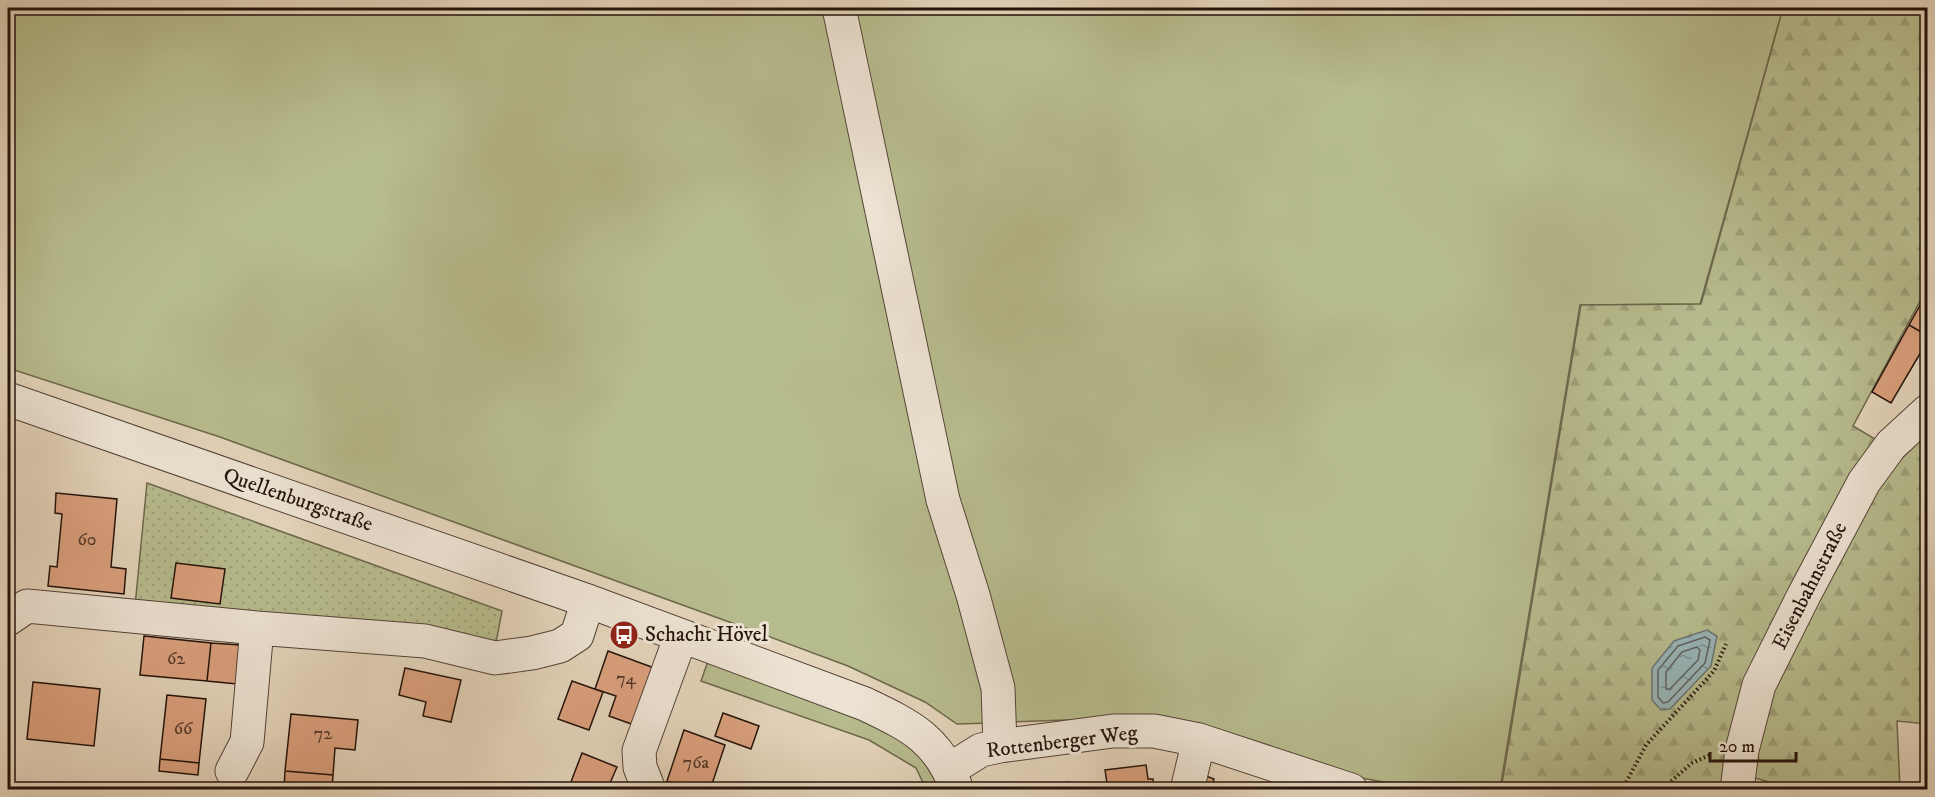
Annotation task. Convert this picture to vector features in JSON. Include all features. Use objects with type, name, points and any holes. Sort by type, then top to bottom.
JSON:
[{"type":"street","points":[[839,8],[943,500],[973,596],[998,688],[1000,746]]},
{"type":"street","name":"Quellenburgstraße","points":[[8,399],[588,601],[865,704],[903,722],[929,741],[938,752],[953,780]]},
{"type":"street","name":"Eisenbahnstraße","points":[[1743,788],[1742,750],[1759,685],[1864,482],[1891,445],[1928,411]]},
{"type":"street","points":[[8,620],[27,606],[425,641],[495,658],[532,653],[560,646],[577,634],[588,601]]},
{"type":"street","points":[[232,771],[248,742],[257,628]]},
{"type":"street","points":[[649,789],[640,767],[639,751],[681,636]]},
{"type":"street","name":"Rottenberger Weg","points":[[953,780],[981,750],[1113,731],[1154,731],[1199,740],[1351,789]]},
{"type":"street","points":[[1187,789],[1199,740]]},
{"type":"path","points":[[1622,789],[1646,745],[1714,671],[1726,644]]},
{"type":"path","points":[[1661,789],[1692,763],[1720,750],[1742,750]]},
{"type":"green space","points":[[8,8],[832,8],[991,723],[957,724],[925,702],[848,666],[220,437],[8,368]]},
{"type":"green space","points":[[848,8],[1783,8],[1700,304],[1580,305],[1500,789],[1420,789],[1341,774],[1150,717],[1010,722]]},
{"type":"green space","points":[[1783,8],[1927,8],[1927,288],[1853,426],[1880,442],[1725,789],[1501,790],[1581,305],[1701,304]]},
{"type":"green space","points":[[1927,434],[1927,724],[1897,721],[1900,789],[1793,789],[1755,778],[1754,757],[1771,690],[1876,483]]},
{"type":"green space","points":[[147,483],[502,611],[495,648],[135,606]]},
{"type":"green space","points":[[708,661],[865,720],[898,737],[920,756],[939,789],[926,789],[916,768],[869,740],[701,681]]},
{"type":"water","points":[[1707,630],[1717,636],[1711,666],[1670,709],[1661,710],[1652,700],[1652,668],[1674,641]]},
{"type":"building","points":[[1928,291],[1928,336],[1909,325]]},
{"type":"building","points":[[1909,325],[1928,336],[1928,340],[1891,403],[1872,392]]},
{"type":"building","points":[[56,493],[117,499],[111,567],[126,569],[124,594],[48,586],[50,566],[57,567],[62,514],[55,513]]},
{"type":"building","points":[[176,563],[225,569],[220,604],[171,598]]},
{"type":"building","points":[[144,636],[211,643],[207,681],[140,675]]},
{"type":"building","points":[[211,643],[240,645],[237,684],[207,681]]},
{"type":"building","points":[[608,651],[657,669],[637,726],[609,716],[616,696],[595,689]]},
{"type":"building","points":[[405,668],[461,680],[451,722],[423,716],[426,702],[399,695]]},
{"type":"building","points":[[572,681],[603,692],[589,730],[558,719]]},
{"type":"building","points":[[33,682],[100,689],[94,746],[27,739]]},
{"type":"building","points":[[167,695],[206,699],[199,763],[160,759]]},
{"type":"building","points":[[723,713],[759,726],[751,749],[715,736]]},
{"type":"building","points":[[291,714],[358,720],[355,750],[335,748],[333,775],[285,771]]},
{"type":"building","points":[[684,730],[725,745],[710,790],[692,790],[667,781]]},
{"type":"building","points":[[582,753],[617,767],[607,790],[571,790],[572,788],[569,787]]},
{"type":"building","points":[[160,759],[199,763],[198,775],[159,771]]},
{"type":"building","points":[[1146,765],[1148,779],[1153,779],[1154,790],[1108,790],[1105,770]]},
{"type":"building","points":[[285,771],[333,775],[332,790],[284,790]]},
{"type":"building","points":[[1203,775],[1214,779],[1212,786],[1223,790],[1199,790]]},
{"type":"building","points":[[1069,782],[1070,790],[1009,790],[1011,787]]},
{"type":"place","name":"Schacht Hövel","points":[[624,635]]}]
